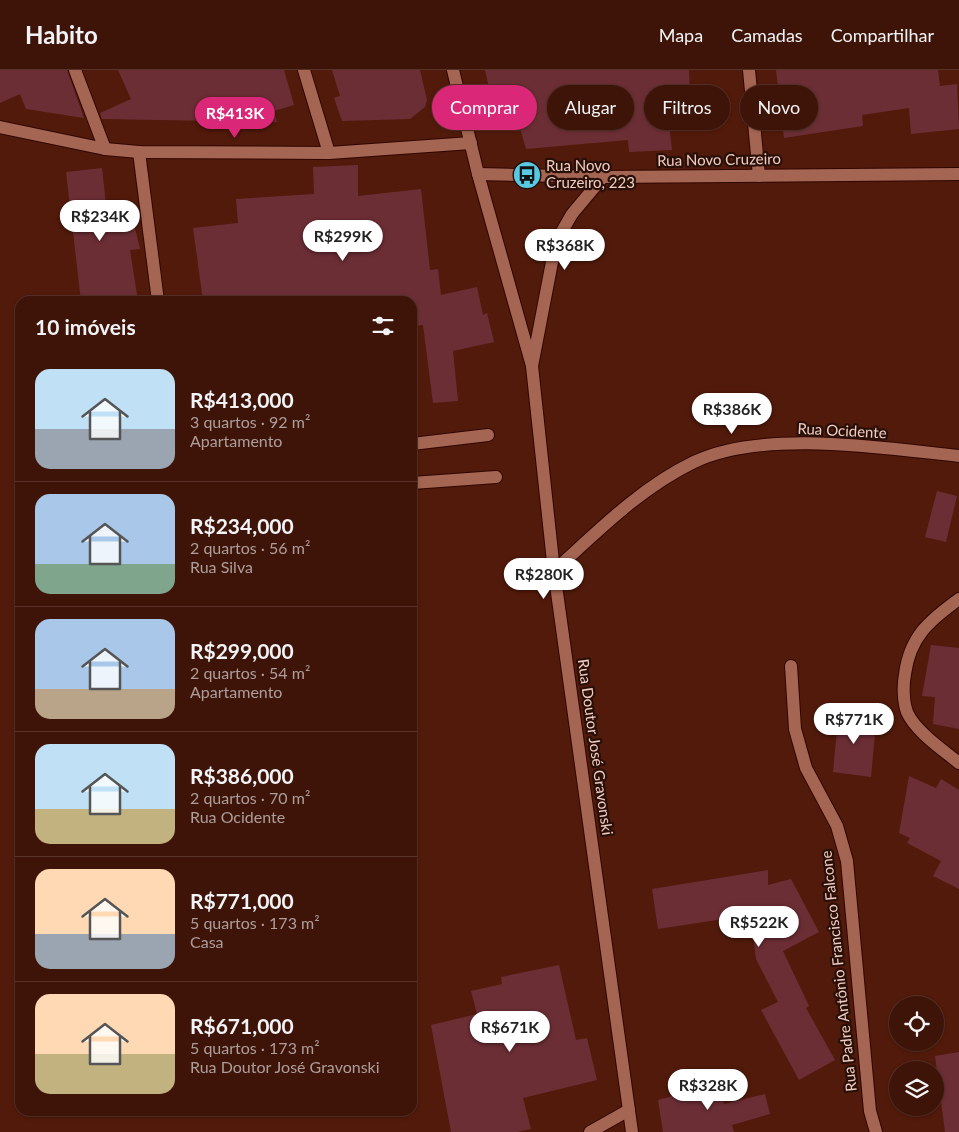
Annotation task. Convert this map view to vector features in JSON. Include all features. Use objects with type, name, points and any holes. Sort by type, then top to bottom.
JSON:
[{"type":"street","points":[[75,70],[105,150]]},
{"type":"street","points":[[304,70],[328,154]]},
{"type":"street","name":"Rua Doutor José Gravonski","points":[[453,70],[478,174],[532,366],[554,572],[632,1132]]},
{"type":"street","points":[[749,70],[759,176]]},
{"type":"street","points":[[0,127],[105,150],[139,152],[328,154],[471,143]]},
{"type":"street","points":[[139,152],[157,296]]},
{"type":"street","name":"Rua Novo Cruzeiro","points":[[478,174],[602,177],[959,174]]},
{"type":"street","name":"Rua Doutor José Gravonski","points":[[532,366],[552,262],[560,235],[572,214],[602,177]]},
{"type":"street","points":[[417,443],[488,435]]},
{"type":"street","name":"Rua Ocidente","points":[[554,572],[614,516],[655,485],[695,462],[745,446],[811,444],[959,456]]},
{"type":"street","points":[[417,483],[496,477]]},
{"type":"street","points":[[959,599],[936,615],[918,635],[907,656],[903,685],[907,712],[926,735],[959,763]]},
{"type":"street","name":"Rua Padre Antônio Francisco Falcone","points":[[791,666],[795,729],[806,768],[837,826],[847,861],[849,903],[870,1111],[876,1132]]},
{"type":"street","points":[[590,1132],[629,1110]]},
{"type":"building","points":[[0,70],[67,70],[84,118],[26,109],[20,94],[0,103]]},
{"type":"building","points":[[118,70],[284,70],[294,105],[274,111],[277,122],[102,119],[100,113],[131,99]]},
{"type":"building","points":[[332,70],[420,70],[427,100],[425,107],[410,119],[342,121],[334,98],[340,96]]},
{"type":"building","points":[[485,70],[689,70],[689,85],[644,85],[644,130],[670,130],[672,150],[629,152],[628,140],[526,149],[521,130],[537,130],[537,85],[488,85]]},
{"type":"building","points":[[776,70],[938,70],[940,86],[957,84],[959,129],[911,134],[909,108],[862,115],[863,126],[784,138],[783,130],[818,130],[818,85],[778,85]]},
{"type":"building","points":[[358,165],[358,196],[421,189],[430,270],[438,269],[441,295],[477,287],[483,315],[487,313],[494,342],[453,351],[458,401],[433,403],[423,325],[417,326],[417,296],[202,296],[193,228],[238,223],[236,199],[314,194],[313,167]]},
{"type":"building","points":[[102,168],[109,231],[135,228],[140,249],[130,250],[137,296],[80,296],[66,172]]},
{"type":"building","points":[[937,491],[957,496],[946,542],[925,537]]},
{"type":"building","points":[[931,645],[959,648],[959,729],[933,724],[935,697],[922,696]]},
{"type":"building","points":[[839,710],[862,712],[861,722],[876,723],[871,777],[833,772]]},
{"type":"building","points":[[909,776],[936,788],[941,779],[959,790],[959,889],[933,876],[941,861],[907,843],[910,838],[899,833]]},
{"type":"building","points":[[768,870],[768,885],[791,879],[819,932],[783,951],[809,1006],[806,1008],[835,1060],[799,1080],[761,1010],[778,1002],[756,959],[750,915],[658,929],[652,889]]},
{"type":"building","points":[[559,965],[576,1040],[587,1038],[597,1080],[523,1098],[531,1129],[517,1132],[451,1132],[431,1025],[477,1014],[471,991],[502,984],[501,977]]},
{"type":"building","points":[[959,1052],[959,1132],[945,1132],[943,1116],[944,1061],[936,1061],[935,1056]]},
{"type":"building","points":[[719,1083],[724,1104],[765,1094],[770,1114],[732,1125],[734,1132],[663,1132],[658,1100]]},
{"type":"place","name":"Rua Novo Cruzeiro, 223","points":[[527,175]]}]
